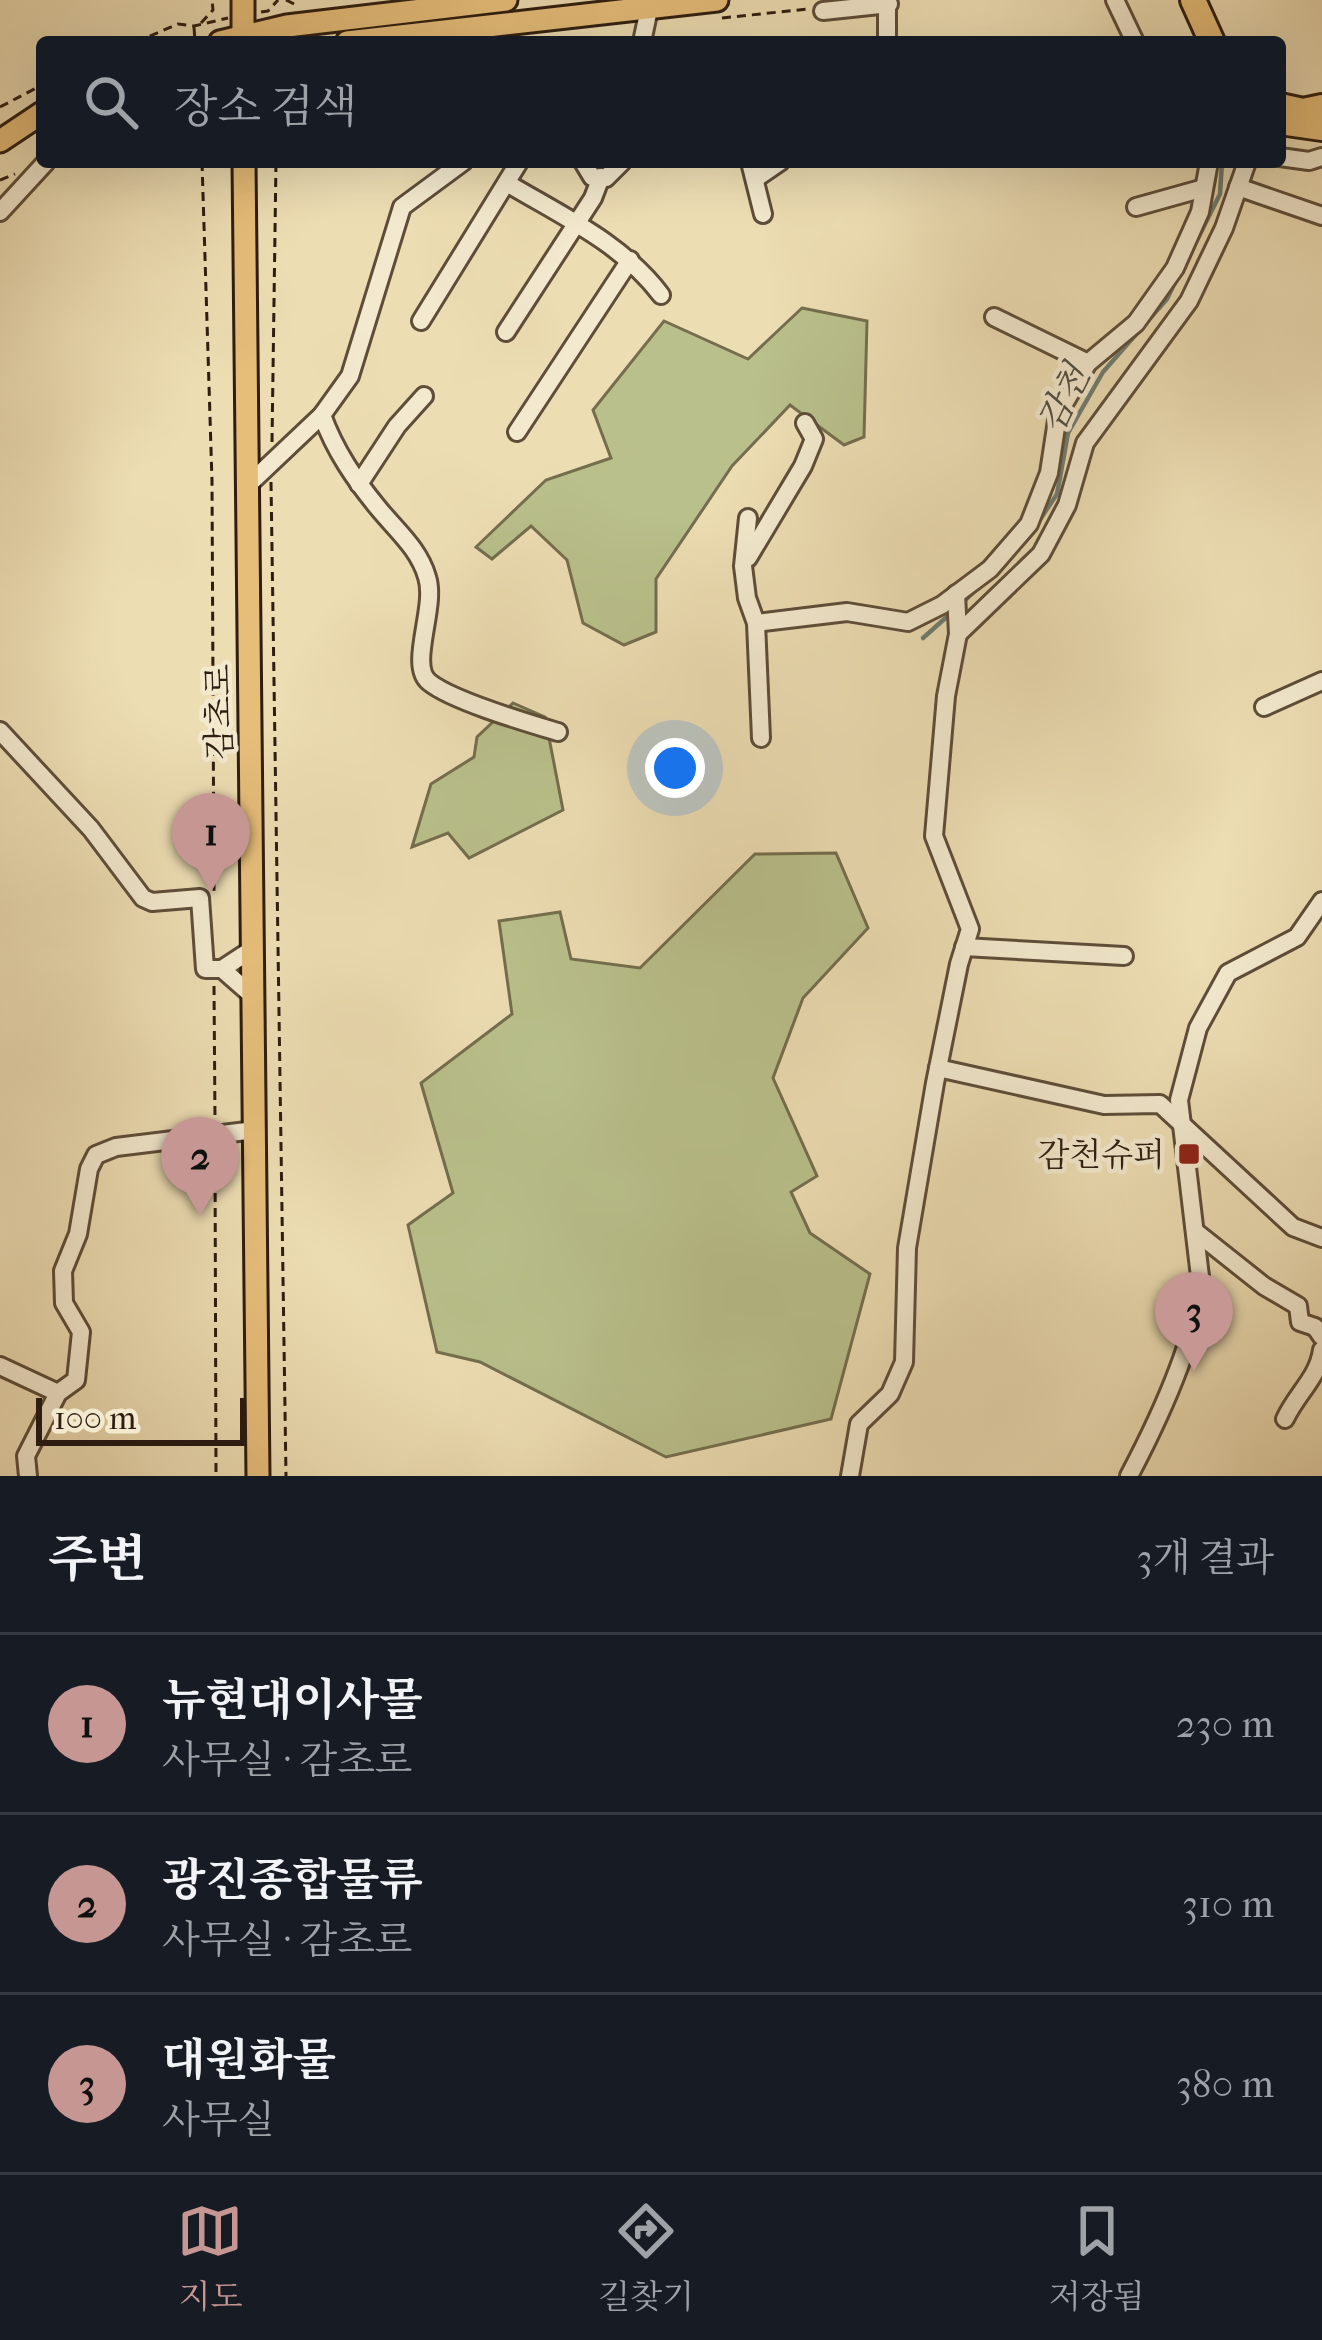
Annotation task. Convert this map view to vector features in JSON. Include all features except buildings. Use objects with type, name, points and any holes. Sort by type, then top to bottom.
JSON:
[{"type":"highway","points":[[1182,0],[1197,36]]},
{"type":"highway","points":[[1193,0],[1208,36]]},
{"type":"highway","points":[[1286,107],[1303,111],[1322,107]]},
{"type":"highway","points":[[1286,123],[1322,128]]},
{"type":"main road","points":[[243,22],[376,15],[419,5],[506,0]]},
{"type":"main road","points":[[396,36],[717,0]]},
{"type":"main road","points":[[322,36],[322,31],[358,26],[376,15]]},
{"type":"main road","points":[[0,143],[36,117]]},
{"type":"main road","points":[[0,143],[36,132]]},
{"type":"main road","name":"감초로","points":[[244,168],[258,1476]]},
{"type":"street","points":[[1115,0],[1132,36]]},
{"type":"street","points":[[823,11],[888,2],[887,36]]},
{"type":"street","points":[[419,5],[421,33]]},
{"type":"street","points":[[643,36],[649,10]]},
{"type":"street","points":[[1286,159],[1322,157]]},
{"type":"street","points":[[0,212],[40,168]]},
{"type":"street","points":[[248,486],[322,415],[350,376],[402,207],[455,168]]},
{"type":"street","points":[[421,321],[516,168]]},
{"type":"street","points":[[587,168],[592,177],[601,178],[616,168]]},
{"type":"street","points":[[756,622],[847,612],[908,622],[990,569],[1029,524],[1049,473],[1058,414],[1088,363],[1136,322],[1175,268],[1200,212],[1208,168]]},
{"type":"street","points":[[958,628],[1041,554],[1067,505],[1085,443],[1189,301],[1224,229],[1244,168]]},
{"type":"street","points":[[753,171],[763,214]]},
{"type":"street","points":[[506,332],[601,178]]},
{"type":"street","points":[[507,183],[630,260],[662,295]]},
{"type":"street","points":[[1238,187],[1322,217]]},
{"type":"street","points":[[1136,207],[1204,188]]},
{"type":"street","points":[[517,432],[630,260]]},
{"type":"street","points":[[994,317],[1088,363]]},
{"type":"street","points":[[358,484],[397,426],[424,396]]},
{"type":"street","points":[[322,415],[332,442],[358,484],[410,544],[426,572],[432,598],[417,662],[427,681],[505,716],[558,732]]},
{"type":"street","points":[[743,566],[814,439],[805,423]]},
{"type":"street","points":[[748,518],[743,566],[756,622],[761,738]]},
{"type":"street","points":[[850,1476],[859,1424],[890,1394],[904,1362],[907,1248],[938,1068],[970,928],[934,836],[946,696],[958,628],[956,595]]},
{"type":"street","points":[[1264,707],[1322,681]]},
{"type":"street","points":[[0,731],[91,830],[143,898],[152,902],[200,898],[205,969],[218,969],[254,948]]},
{"type":"street","points":[[1129,1476],[1148,1441],[1198,1312],[1201,1285],[1179,1100],[1198,1028],[1228,973],[1297,937],[1322,902]]},
{"type":"street","points":[[964,947],[1124,956]]},
{"type":"street","points":[[218,969],[255,998]]},
{"type":"street","points":[[938,1068],[1103,1105],[1160,1104],[1293,1227],[1322,1238]]},
{"type":"street","points":[[28,1476],[26,1456],[58,1393],[76,1380],[81,1332],[64,1303],[63,1270],[78,1234],[88,1169],[96,1155],[116,1147],[255,1130]]},
{"type":"street","points":[[1196,1232],[1264,1286],[1298,1306],[1300,1322],[1316,1327],[1322,1337]]},
{"type":"street","points":[[1286,1419],[1293,1401],[1319,1370],[1322,1350]]},
{"type":"street","points":[[0,1366],[58,1393]]},
{"type":"path","points":[[194,26],[208,19],[212,0]]},
{"type":"path","points":[[150,36],[178,24],[243,22],[268,11],[278,0]]},
{"type":"path","points":[[194,26],[195,36]]},
{"type":"path","points":[[0,107],[36,88]]},
{"type":"path","points":[[202,168],[212,481],[214,901]]},
{"type":"path","points":[[276,168],[272,463],[286,1476]]},
{"type":"path","points":[[216,1476],[218,969]]},
{"type":"green space","points":[[802,308],[867,321],[864,437],[844,445],[790,405],[732,466],[656,579],[656,632],[624,645],[583,623],[567,560],[531,526],[492,559],[476,547],[546,480],[611,458],[593,410],[664,321],[748,359]]},
{"type":"green space","points":[[513,703],[545,717],[563,810],[469,858],[448,833],[412,847],[431,784],[474,757],[477,737]]},
{"type":"green space","points":[[836,853],[868,928],[803,998],[773,1078],[817,1176],[791,1192],[810,1233],[870,1274],[831,1419],[666,1457],[480,1362],[437,1352],[408,1225],[453,1193],[421,1083],[512,1014],[499,921],[560,912],[571,959],[640,968],[755,854]]},
{"type":"waterway","name":"감천","points":[[1191,252],[1220,194],[1222,168]]},
{"type":"waterway","name":"감천","points":[[1146,323],[1167,299],[1177,278]]},
{"type":"waterway","name":"감천","points":[[1037,524],[1057,494],[1068,433],[1103,372],[1139,331]]},
{"type":"waterway","name":"감천","points":[[1011,557],[1031,534]]},
{"type":"waterway","name":"감천","points":[[963,602],[981,585]]},
{"type":"waterway","name":"감천","points":[[923,638],[950,614]]},
{"type":"place","name":"뉴현대이사몰","points":[[211,892]]},
{"type":"place","name":"감천슈퍼","points":[[1189,1154]]},
{"type":"place","name":"광진종합물류","points":[[200,1216]]},
{"type":"place","name":"대원화물","points":[[1194,1371]]}]
